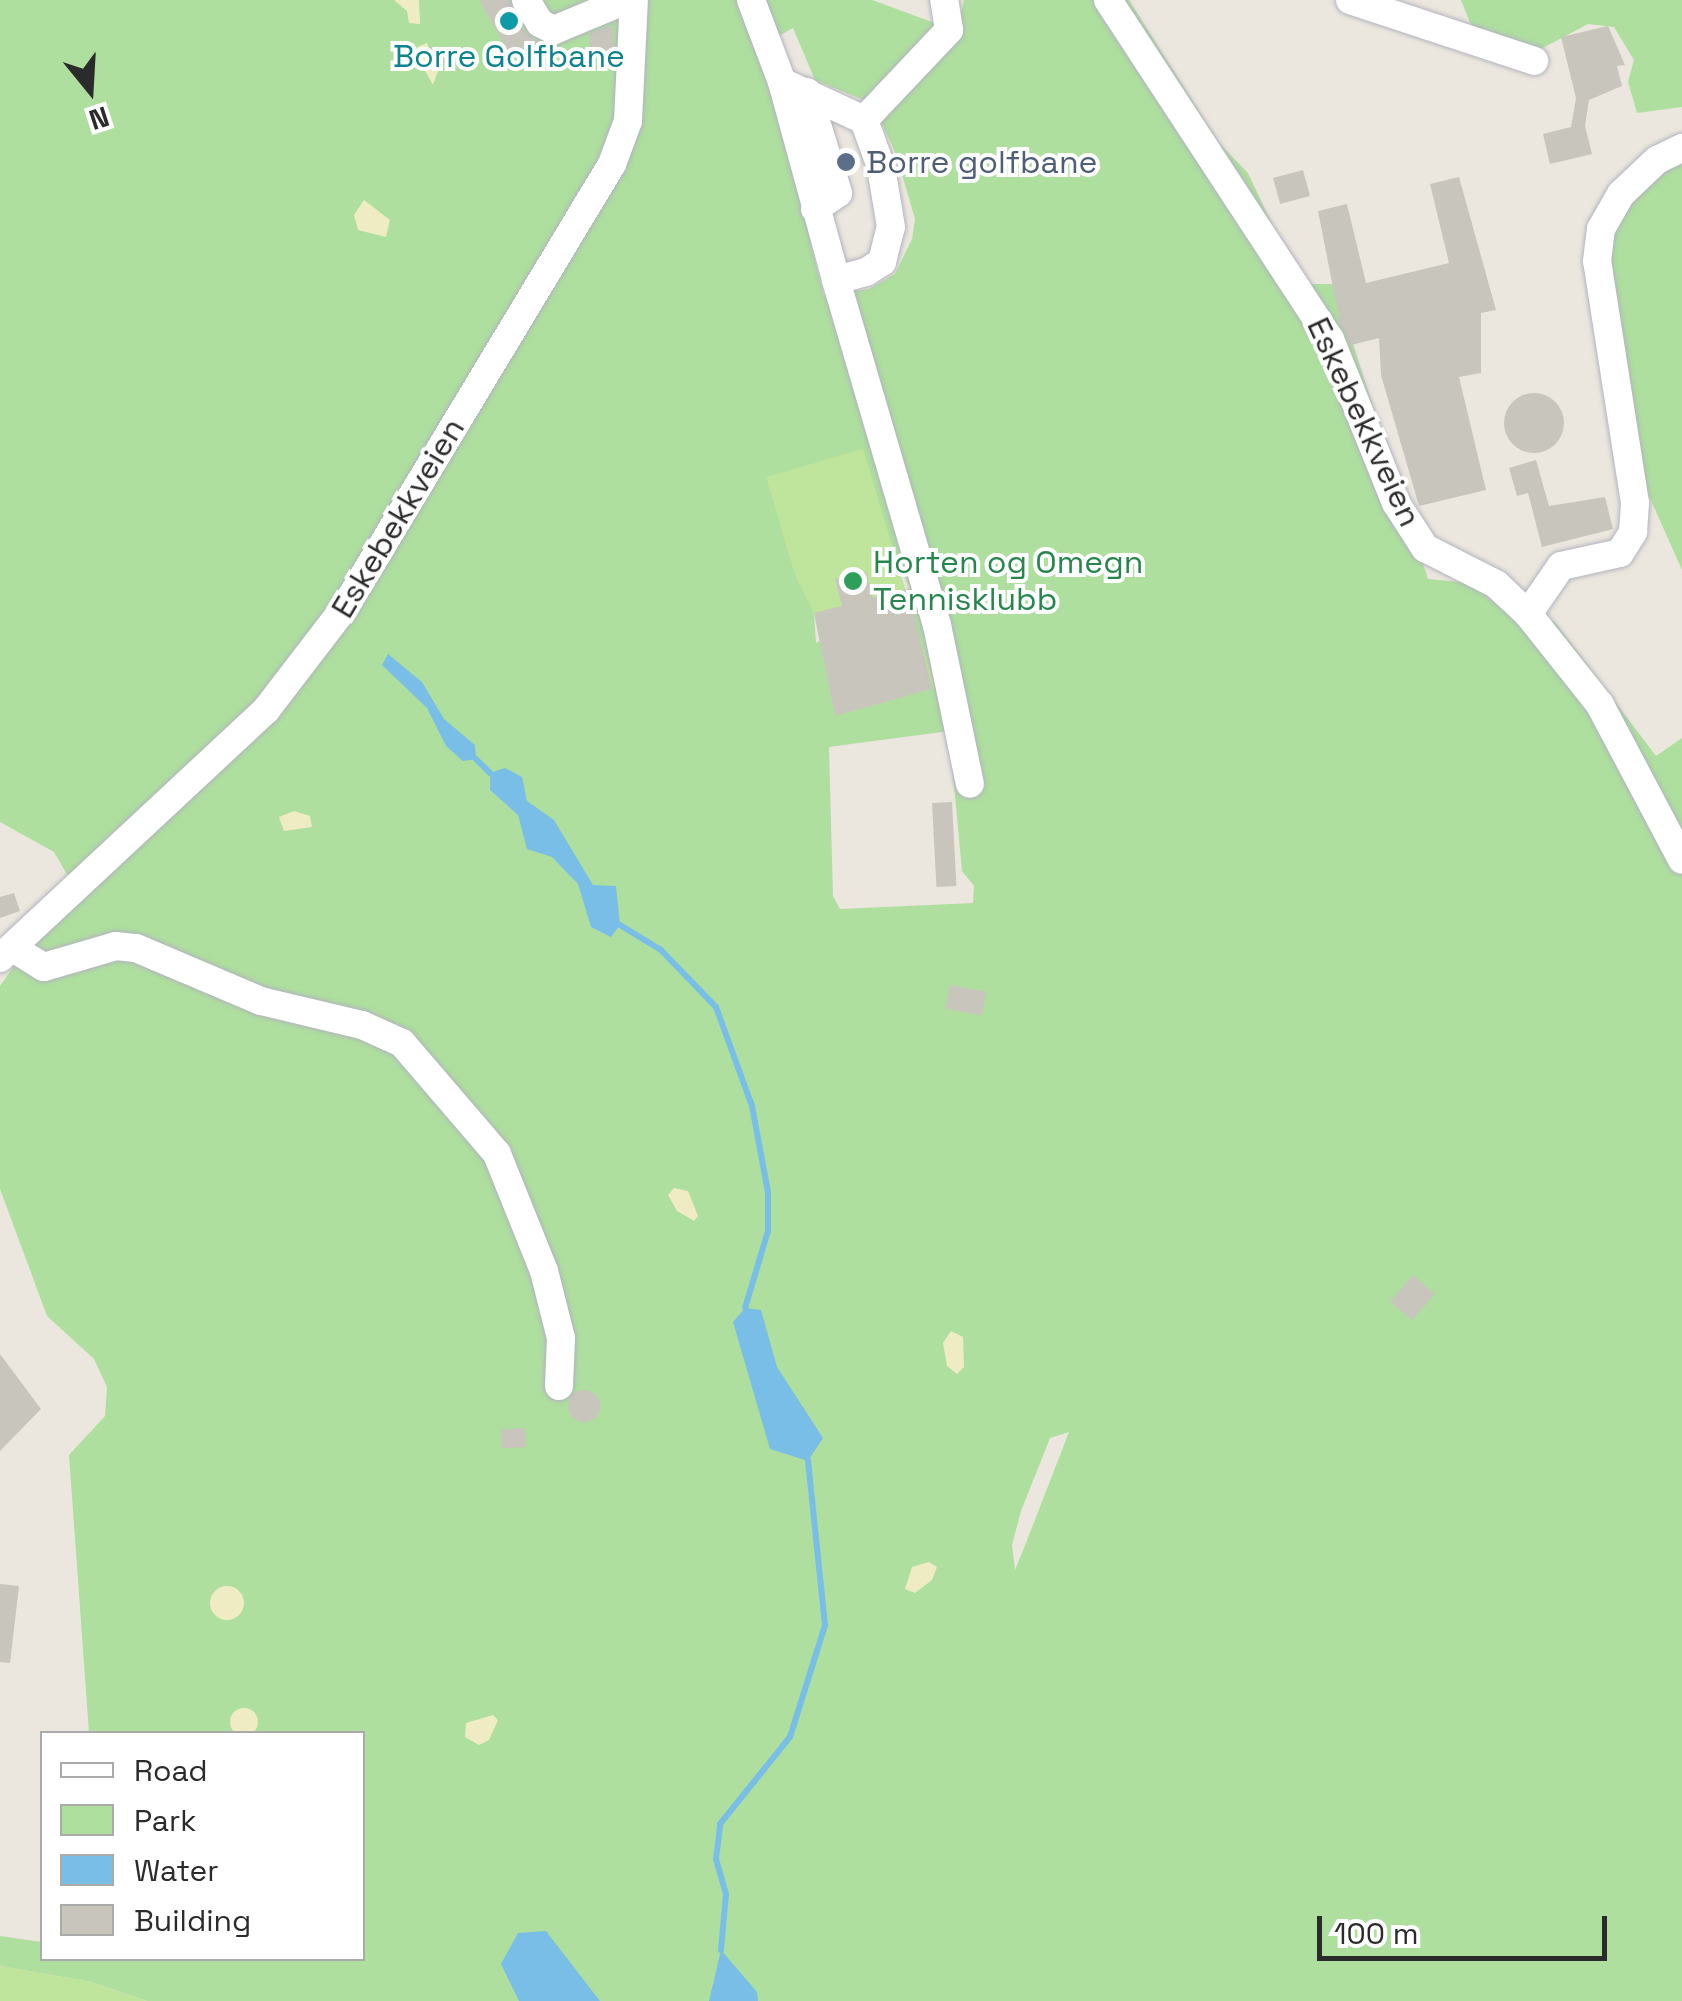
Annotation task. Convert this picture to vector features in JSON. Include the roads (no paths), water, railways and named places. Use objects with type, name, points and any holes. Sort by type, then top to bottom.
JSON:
[{"type":"street","points":[[526,0],[540,23],[554,30],[626,0]]},
{"type":"street","name":"Eskebekkveien","points":[[558,1386],[560,1338],[544,1272],[497,1154],[402,1043],[362,1025],[260,1000],[136,948],[116,946],[44,967],[6,953],[266,710],[313,654],[612,164],[628,120],[634,0]]},
{"type":"street","points":[[751,0],[795,87],[815,209],[941,640],[970,784]]},
{"type":"street","points":[[864,120],[949,30],[944,0]]},
{"type":"street","name":"Eskebekkveien","points":[[1108,0],[1330,339],[1396,503],[1424,548],[1496,584],[1528,614],[1600,705],[1682,860]]},
{"type":"street","points":[[1350,0],[1534,61]]},
{"type":"street","points":[[795,87],[864,120],[881,167],[890,242],[882,262],[836,280]]},
{"type":"street","points":[[1528,614],[1561,566],[1620,553],[1633,532],[1635,503],[1597,261],[1601,229],[1621,194],[1657,160],[1682,148]]},
{"type":"water","points":[[388,654],[422,682],[444,719],[475,745],[476,759],[463,761],[446,746],[427,708],[382,665]]},
{"type":"water","points":[[505,768],[522,777],[527,801],[554,820],[593,885],[616,886],[620,925],[611,937],[591,927],[578,884],[552,857],[527,849],[518,815],[490,790],[490,773]]},
{"type":"water","points":[[745,1308],[761,1310],[777,1367],[823,1438],[808,1461],[770,1449],[733,1322]]},
{"type":"water","points":[[546,1931],[600,2001],[519,2001],[501,1964],[518,1933]]},
{"type":"water","points":[[721,1950],[757,1992],[758,2001],[709,2001]]},
{"type":"waterway","points":[[476,759],[490,773]]},
{"type":"waterway","points":[[620,925],[661,950],[716,1007],[752,1106],[768,1192],[768,1231],[745,1308]]},
{"type":"waterway","points":[[721,1950],[726,1894],[716,1859],[720,1824],[790,1737],[825,1625],[808,1461]]},
{"type":"place","name":"Borre Golfbane","points":[[509,21]]},
{"type":"place","name":"Borre golfbane","points":[[846,162]]},
{"type":"place","name":"Horten og Omegn Tennisklubb","points":[[853,581]]}]
